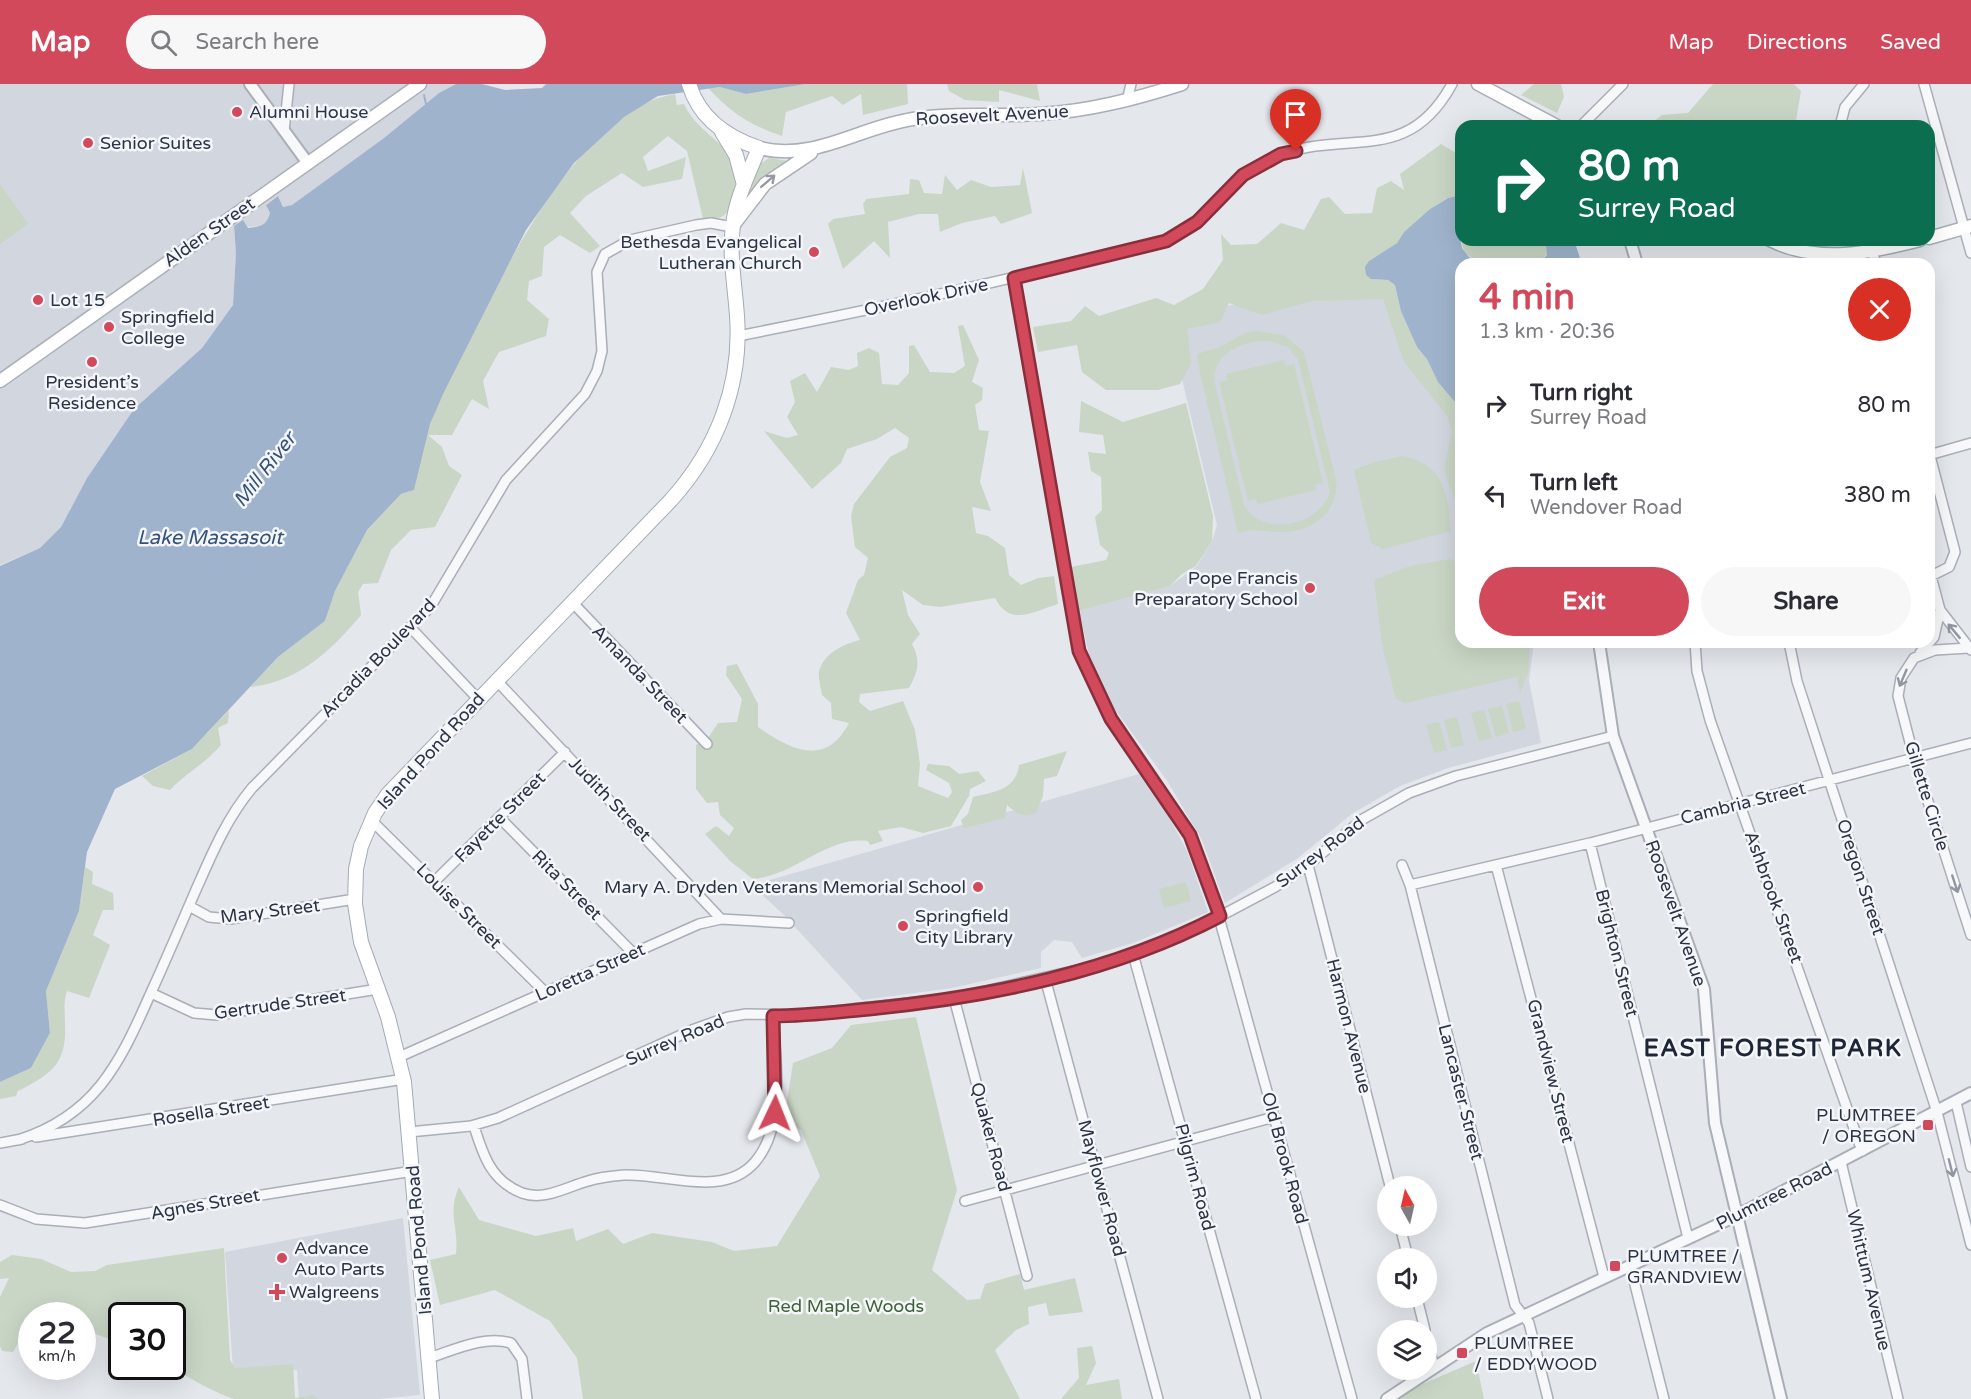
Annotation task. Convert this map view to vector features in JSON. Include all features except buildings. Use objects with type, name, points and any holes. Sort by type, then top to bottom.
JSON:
[{"type":"main road","name":"Alden Street","points":[[0,381],[420,84]]},
{"type":"main road","name":"Roosevelt Avenue","points":[[689,84],[694,100],[706,117],[720,129],[759,148],[783,152],[820,148],[875,128],[913,119],[972,113],[1053,113],[1127,101],[1182,84]]},
{"type":"main road","points":[[1478,84],[1545,120]]},
{"type":"main road","points":[[1528,111],[1538,120]]},
{"type":"main road","points":[[720,129],[736,155],[744,185]]},
{"type":"main road","name":"Island Pond Road","points":[[432,1399],[404,1079],[378,989],[361,942],[355,899],[358,857],[372,820],[388,794],[671,500],[702,460],[720,426],[728,402],[738,336],[732,262],[732,227],[744,185],[759,148]]},
{"type":"main road","points":[[732,227],[765,184],[790,165],[820,148]]},
{"type":"main road","points":[[1935,236],[1967,227]]},
{"type":"main road","points":[[1790,246],[1824,256],[1874,258],[1905,246]]},
{"type":"street","points":[[249,84],[308,162]]},
{"type":"street","points":[[284,131],[289,84]]},
{"type":"street","points":[[1127,101],[1131,84]]},
{"type":"street","name":"Overlook Drive","points":[[738,336],[1014,278],[1166,241],[1197,222],[1243,175],[1281,154],[1311,147],[1377,142],[1405,133],[1440,106],[1452,84]]},
{"type":"street","points":[[1587,120],[1623,84]]},
{"type":"street","points":[[1842,120],[1845,107],[1864,84]]},
{"type":"street","points":[[1924,84],[1935,120]]},
{"type":"street","points":[[1935,121],[1967,227],[1971,253]]},
{"type":"street","name":"Arcadia Boulevard","points":[[18,1140],[58,1123],[96,1093],[129,1044],[215,847],[242,800],[437,597],[506,480],[568,416],[589,389],[602,351],[597,272],[605,254],[630,240],[696,225],[711,223],[732,227]]},
{"type":"street","name":"Old Brook Road","points":[[1014,278],[1079,651],[1111,719],[1190,835],[1220,916],[1352,1399]]},
{"type":"street","points":[[1935,452],[1971,443]]},
{"type":"street","points":[[1935,477],[1955,552],[1949,567],[1935,574]]},
{"type":"street","points":[[1935,593],[1940,610],[1970,649]]},
{"type":"street","name":"Amanda Street","points":[[573,603],[707,744]]},
{"type":"street","name":"Gillette Circle","points":[[1935,632],[1940,610]]},
{"type":"street","points":[[410,627],[478,699]]},
{"type":"street","name":"Roosevelt Avenue","points":[[1600,648],[1613,736],[1704,989],[1715,1123],[1781,1399]]},
{"type":"street","name":"Ashbrook Street","points":[[1695,648],[1703,699],[1862,1150]]},
{"type":"street","name":"Oregon Street","points":[[1790,648],[1793,667],[1937,1112],[1971,1245]]},
{"type":"street","name":"Gillette Circle","points":[[1924,648],[1901,678],[1898,696],[1914,758],[1971,935]]},
{"type":"street","points":[[1914,658],[1935,650],[1970,649]]},
{"type":"street","name":"Judith Street","points":[[496,681],[721,919]]},
{"type":"street","name":"Surrey Road","points":[[409,1132],[474,1126],[498,1118],[717,1020],[746,1014],[773,1016],[954,998],[1045,978],[1133,954],[1220,916],[1268,891],[1308,866],[1363,819],[1426,786],[1613,736]]},
{"type":"street","name":"Cambria Street","points":[[1410,885],[1590,843],[1971,743]]},
{"type":"street","name":"Fayette Street","points":[[435,881],[565,752]]},
{"type":"street","name":"Rita Street","points":[[500,818],[632,952]]},
{"type":"street","name":"Louise Street","points":[[372,820],[545,992]]},
{"type":"street","name":"Brighton Street","points":[[1590,843],[1688,1238]]},
{"type":"street","name":"Lancaster Street","points":[[1402,865],[1410,885],[1515,1305],[1525,1315],[1548,1399]]},
{"type":"street","name":"Harmon Avenue","points":[[1308,866],[1387,1176]]},
{"type":"street","name":"Grandview Street","points":[[1496,866],[1604,1277]]},
{"type":"street","name":"Mary Street","points":[[189,906],[209,917],[230,920],[355,899]]},
{"type":"street","name":"Loretta Street","points":[[399,1057],[691,927],[721,919],[789,923]]},
{"type":"street","name":"Pilgrim Road","points":[[1133,954],[1256,1399]]},
{"type":"street","name":"Mayflower Road","points":[[1045,978],[1158,1399]]},
{"type":"street","name":"Gertrude Street","points":[[151,993],[194,1013],[218,1015],[378,989]]},
{"type":"street","name":"Quaker Road","points":[[954,998],[1028,1276]]},
{"type":"street","points":[[474,1126],[491,1170],[508,1186],[529,1195],[550,1194],[589,1180],[615,1176],[647,1175],[713,1182],[729,1180],[746,1171],[758,1159],[773,1121],[776,1089],[773,1016]]},
{"type":"street","name":"Rosella Street","points":[[18,1140],[404,1079]]},
{"type":"street","name":"Plumtree Road","points":[[1437,1364],[1487,1333],[1736,1216],[1971,1093]]},
{"type":"street","points":[[1956,1102],[1971,1167]]},
{"type":"street","points":[[965,1201],[1274,1118]]},
{"type":"street","points":[[0,1143],[18,1140]]},
{"type":"street","name":"Whittum Avenue","points":[[1841,1162],[1898,1399]]},
{"type":"street","name":"Agnes Street","points":[[0,1205],[36,1219],[86,1223],[413,1171]]},
{"type":"street","points":[[1630,1265],[1664,1399]]},
{"type":"street","points":[[429,1358],[481,1342],[494,1340],[511,1343],[522,1359],[527,1399]]},
{"type":"street","name":"Plumtree Road","points":[[1387,1399],[1414,1380]]},
{"type":"shaded area","name":"Springfield College","points":[[0,84],[456,84],[439,93],[384,138],[292,205],[283,207],[278,196],[266,204],[270,213],[268,222],[260,227],[234,226],[236,253],[233,305],[202,348],[134,409],[87,478],[61,527],[40,548],[0,565]]},
{"type":"shaded area","name":"Pope Francis Preparatory School","points":[[1327,281],[1395,285],[1455,398],[1455,648],[1533,648],[1529,680],[1541,743],[1448,768],[1400,786],[1353,813],[1298,858],[1225,903],[1202,840],[1168,782],[1114,708],[1089,654],[1079,611],[1170,586],[1197,566],[1212,541],[1217,525],[1168,321]]},
{"type":"shaded area","name":"Mary A. Dryden Veterans Memorial School","points":[[1139,774],[1165,810],[1187,851],[1208,912],[1133,943],[1082,958],[1072,942],[1054,940],[1041,952],[1041,968],[952,988],[862,1000],[784,915],[758,891],[756,884]]},
{"type":"shaded area","points":[[403,1218],[420,1395],[379,1399],[299,1399],[297,1370],[233,1370],[225,1252]]},
{"type":"green space","points":[[806,84],[907,84],[908,104],[863,115],[861,94],[843,105],[832,96],[786,112],[782,136],[742,117],[725,105],[708,88],[721,87],[746,94]]},
{"type":"green space","points":[[947,84],[1037,84],[1040,101],[999,90],[999,102],[965,100],[949,91]]},
{"type":"green space","points":[[1534,84],[1561,84],[1564,97],[1557,113],[1521,95]]},
{"type":"green space","points":[[1713,84],[1794,84],[1801,91],[1796,120],[1656,120],[1662,115],[1688,113]]},
{"type":"green space","points":[[675,94],[677,105],[684,104],[701,128],[729,155],[734,166],[736,181],[726,214],[719,218],[703,219],[687,151],[668,136],[643,157],[648,171],[686,157],[682,179],[643,187],[622,173],[586,196],[570,213],[600,246],[590,253],[560,235],[544,247],[542,276],[529,281],[527,300],[549,319],[546,336],[499,352],[483,381],[489,409],[472,399],[452,435],[428,435],[442,447],[449,466],[462,475],[435,527],[411,530],[391,550],[378,583],[363,584],[358,592],[361,615],[326,652],[298,672],[283,679],[250,687],[278,657],[325,621],[335,591],[367,530],[401,494],[414,490],[423,448],[444,391],[506,269],[553,193],[580,157],[610,127],[642,105]]},
{"type":"green space","points":[[1441,144],[1455,152],[1455,196],[1447,198],[1430,209],[1404,232],[1397,243],[1369,261],[1371,279],[1388,280],[1395,285],[1401,311],[1417,347],[1427,359],[1438,382],[1455,401],[1455,500],[1444,470],[1452,432],[1448,417],[1404,362],[1383,299],[1312,301],[1262,315],[1229,303],[1220,322],[1187,329],[1191,364],[1180,384],[1158,390],[1106,390],[1082,372],[1077,345],[1038,352],[1033,327],[1071,321],[1085,306],[1099,316],[1156,298],[1174,305],[1203,289],[1223,260],[1221,234],[1231,245],[1257,244],[1281,223],[1304,230],[1321,199],[1329,197],[1345,214],[1372,213],[1377,188],[1391,181],[1404,190],[1400,174]]},
{"type":"green space","points":[[769,158],[788,161],[746,199],[760,164]]},
{"type":"green space","points":[[1023,168],[1032,213],[1001,224],[995,216],[962,223],[940,232],[938,214],[919,214],[888,222],[890,258],[874,241],[843,269],[828,224],[833,219],[865,214],[863,204],[866,199],[909,194],[910,179],[919,180],[924,193],[942,194],[945,175],[957,190],[971,180],[991,187],[1020,185]]},
{"type":"green space","points":[[0,184],[28,224],[0,244]]},
{"type":"green space","points":[[1463,246],[1546,246],[1547,254],[1543,258],[1472,258]]},
{"type":"green space","points":[[963,325],[979,360],[972,382],[983,388],[982,400],[975,405],[979,430],[989,431],[980,482],[991,511],[972,507],[976,533],[988,536],[1005,548],[1009,575],[1021,585],[1038,578],[1054,576],[1058,604],[1031,613],[1015,615],[1001,607],[995,598],[940,607],[923,605],[902,590],[908,615],[920,634],[912,644],[917,661],[915,677],[909,688],[860,694],[859,702],[870,711],[903,701],[915,730],[920,764],[918,786],[948,798],[952,792],[949,783],[926,770],[928,764],[949,766],[959,774],[978,771],[986,781],[970,789],[969,796],[951,826],[923,833],[901,827],[878,831],[883,841],[870,845],[868,841],[838,844],[783,871],[753,879],[730,861],[705,834],[716,826],[729,836],[734,828],[720,815],[718,802],[707,803],[696,789],[696,745],[708,738],[718,723],[737,722],[742,699],[726,675],[727,666],[737,664],[758,704],[758,727],[783,743],[808,750],[819,750],[830,746],[840,737],[849,723],[832,719],[831,703],[822,695],[819,671],[830,654],[860,640],[846,613],[858,580],[864,575],[868,558],[855,547],[851,516],[854,504],[890,457],[907,448],[909,438],[895,428],[877,439],[847,449],[841,463],[812,489],[764,431],[787,438],[798,435],[787,417],[795,402],[790,381],[805,373],[817,392],[831,367],[849,370],[858,366],[857,353],[869,348],[879,353],[882,384],[898,385],[909,373],[909,346],[914,345],[930,372],[954,373],[965,366],[958,326]]},
{"type":"green space","points":[[1256,331],[1284,335],[1304,352],[1336,479],[1334,501],[1329,510],[1323,517],[1306,528],[1284,532],[1251,530],[1238,533],[1197,354],[1220,347],[1245,333]],"holes":[[[1260,341],[1269,341],[1288,347],[1298,360],[1330,492],[1324,504],[1315,513],[1290,524],[1276,524],[1264,522],[1252,515],[1244,505],[1214,380],[1220,362],[1232,349]]]},
{"type":"green space","points":[[1284,360],[1286,366],[1294,364],[1323,483],[1315,485],[1316,490],[1258,504],[1256,499],[1248,501],[1219,382],[1228,380],[1226,374]]},
{"type":"green space","points":[[1081,401],[1123,422],[1186,403],[1213,516],[1212,541],[1196,566],[1182,574],[1170,586],[1079,611],[1071,567],[1106,560],[1109,553],[1100,545],[1095,517],[1102,510],[1101,477],[1091,471],[1088,452],[1106,454],[1103,435],[1079,432]]},
{"type":"green space","points":[[1402,456],[1427,466],[1441,482],[1448,504],[1451,531],[1383,549],[1371,543],[1354,470],[1371,463]]},
{"type":"green space","points":[[1450,559],[1455,562],[1455,648],[1530,648],[1528,672],[1520,693],[1517,677],[1405,703],[1396,699],[1382,645],[1374,580],[1410,566]]},
{"type":"green space","points":[[1519,701],[1526,729],[1513,732],[1506,704]]},
{"type":"green space","points":[[1502,706],[1509,733],[1496,737],[1488,709]]},
{"type":"green space","points":[[229,710],[228,723],[218,728],[221,745],[170,790],[153,786],[142,776],[192,749]]},
{"type":"green space","points":[[1484,710],[1492,738],[1479,741],[1471,713]]},
{"type":"green space","points":[[1457,717],[1464,745],[1451,748],[1444,720]]},
{"type":"green space","points":[[1439,722],[1447,750],[1434,753],[1426,725]]},
{"type":"green space","points":[[1067,751],[1057,776],[1044,779],[1043,796],[1036,813],[1020,814],[1007,805],[1005,818],[964,828],[961,820],[968,814],[973,797],[1009,785],[1014,780],[1019,765]]},
{"type":"green space","points":[[85,867],[93,872],[92,884],[113,893],[114,910],[103,910],[93,935],[110,945],[89,998],[67,991],[65,1038],[60,1058],[55,1066],[40,1079],[18,1091],[16,1096],[0,1099],[0,1082],[31,1068],[50,1033],[46,991],[79,911]]},
{"type":"green space","points":[[1186,882],[1191,901],[1164,908],[1159,889]]},
{"type":"green space","name":"Red Maple Woods","points":[[916,1017],[957,1190],[932,1270],[967,1300],[980,1299],[985,1284],[1020,1274],[1024,1290],[1075,1278],[1083,1312],[1049,1316],[1046,1303],[1028,1307],[1029,1324],[1016,1330],[995,1350],[1020,1399],[583,1399],[577,1358],[550,1321],[495,1290],[440,1305],[430,1260],[456,1254],[454,1205],[459,1187],[479,1220],[536,1236],[573,1228],[576,1241],[608,1229],[623,1244],[652,1233],[712,1242],[734,1251],[777,1246],[820,1176],[801,1130],[784,1120],[793,1063],[832,1048],[851,1025]]},
{"type":"green space","points":[[224,1248],[230,1360],[235,1368],[293,1364],[295,1398],[313,1395],[319,1399],[234,1399],[186,1376],[186,1302],[108,1302],[108,1338],[96,1334],[96,1302],[18,1302],[18,1343],[13,1352],[2,1351],[0,1346],[0,1297],[9,1278],[0,1279],[0,1262],[12,1255],[41,1259],[71,1272],[95,1271],[107,1265]]},
{"type":"green space","points":[[1092,1346],[1096,1363],[1086,1385],[1119,1379],[1122,1399],[1061,1399],[1079,1378],[1077,1348]]},
{"type":"green space","points":[[1476,1361],[1484,1399],[1388,1399],[1432,1380],[1437,1380],[1437,1378]]},
{"type":"water","name":"Lake Massasoit","points":[[456,84],[482,84],[505,90],[542,88],[546,84],[806,84],[746,94],[720,87],[658,96],[624,117],[574,163],[526,230],[444,392],[430,424],[414,490],[401,494],[367,530],[335,591],[325,621],[278,657],[192,749],[115,789],[87,852],[79,911],[46,991],[50,1033],[31,1068],[0,1082],[0,566],[40,548],[61,527],[87,478],[134,409],[202,348],[233,305],[236,253],[234,226],[243,220],[248,228],[263,225],[270,213],[266,205],[278,196],[283,207],[292,205],[384,138],[439,93]]},
{"type":"water","points":[[1455,196],[1455,246],[1462,246],[1470,258],[1455,258],[1455,402],[1438,382],[1427,359],[1417,347],[1401,311],[1395,285],[1388,280],[1371,279],[1366,275],[1365,267],[1369,261],[1397,243],[1404,232],[1430,209]]},
{"type":"water","points":[[1546,246],[1576,246],[1580,258],[1544,258],[1547,255]]},
{"type":"waterway","points":[[424,95],[426,104]]},
{"type":"place","name":"Alumni House","points":[[237,112]]},
{"type":"place","name":"Senior Suites","points":[[88,143]]},
{"type":"place","name":"Bethesda Evangelical Lutheran Church","points":[[814,252]]},
{"type":"place","name":"Lot 15","points":[[38,300]]},
{"type":"place","name":"Springfield College","points":[[109,327]]},
{"type":"place","name":"President’s Residence","points":[[92,362]]},
{"type":"place","name":"Pope Francis Preparatory School","points":[[1310,588]]},
{"type":"place","name":"Mary A. Dryden Veterans Memorial School","points":[[978,887]]},
{"type":"place","name":"Springfield City Library","points":[[903,926]]},
{"type":"place","name":"PLUMTREE / OREGON","points":[[1928,1125]]},
{"type":"place","name":"Advance Auto Parts","points":[[282,1258]]},
{"type":"place","name":"PLUMTREE / GRANDVIEW","points":[[1615,1266]]},
{"type":"place","name":"Walgreens","points":[[277,1292]]},
{"type":"place","name":"PLUMTREE / EDDYWOOD","points":[[1462,1353]]},
{"type":"district","name":"EAST FOREST PARK","points":[[1773,1048]]},
{"type":"route","points":[[775,1113],[773,1016],[917,1004],[994,991],[1123,958],[1194,930],[1220,916],[1201,858],[1190,835],[1111,719],[1079,651],[1014,278],[1166,241],[1197,222],[1243,175],[1281,154],[1296,151]]},
{"type":"water label","name":"Mill River","points":[[265,470]]}]
